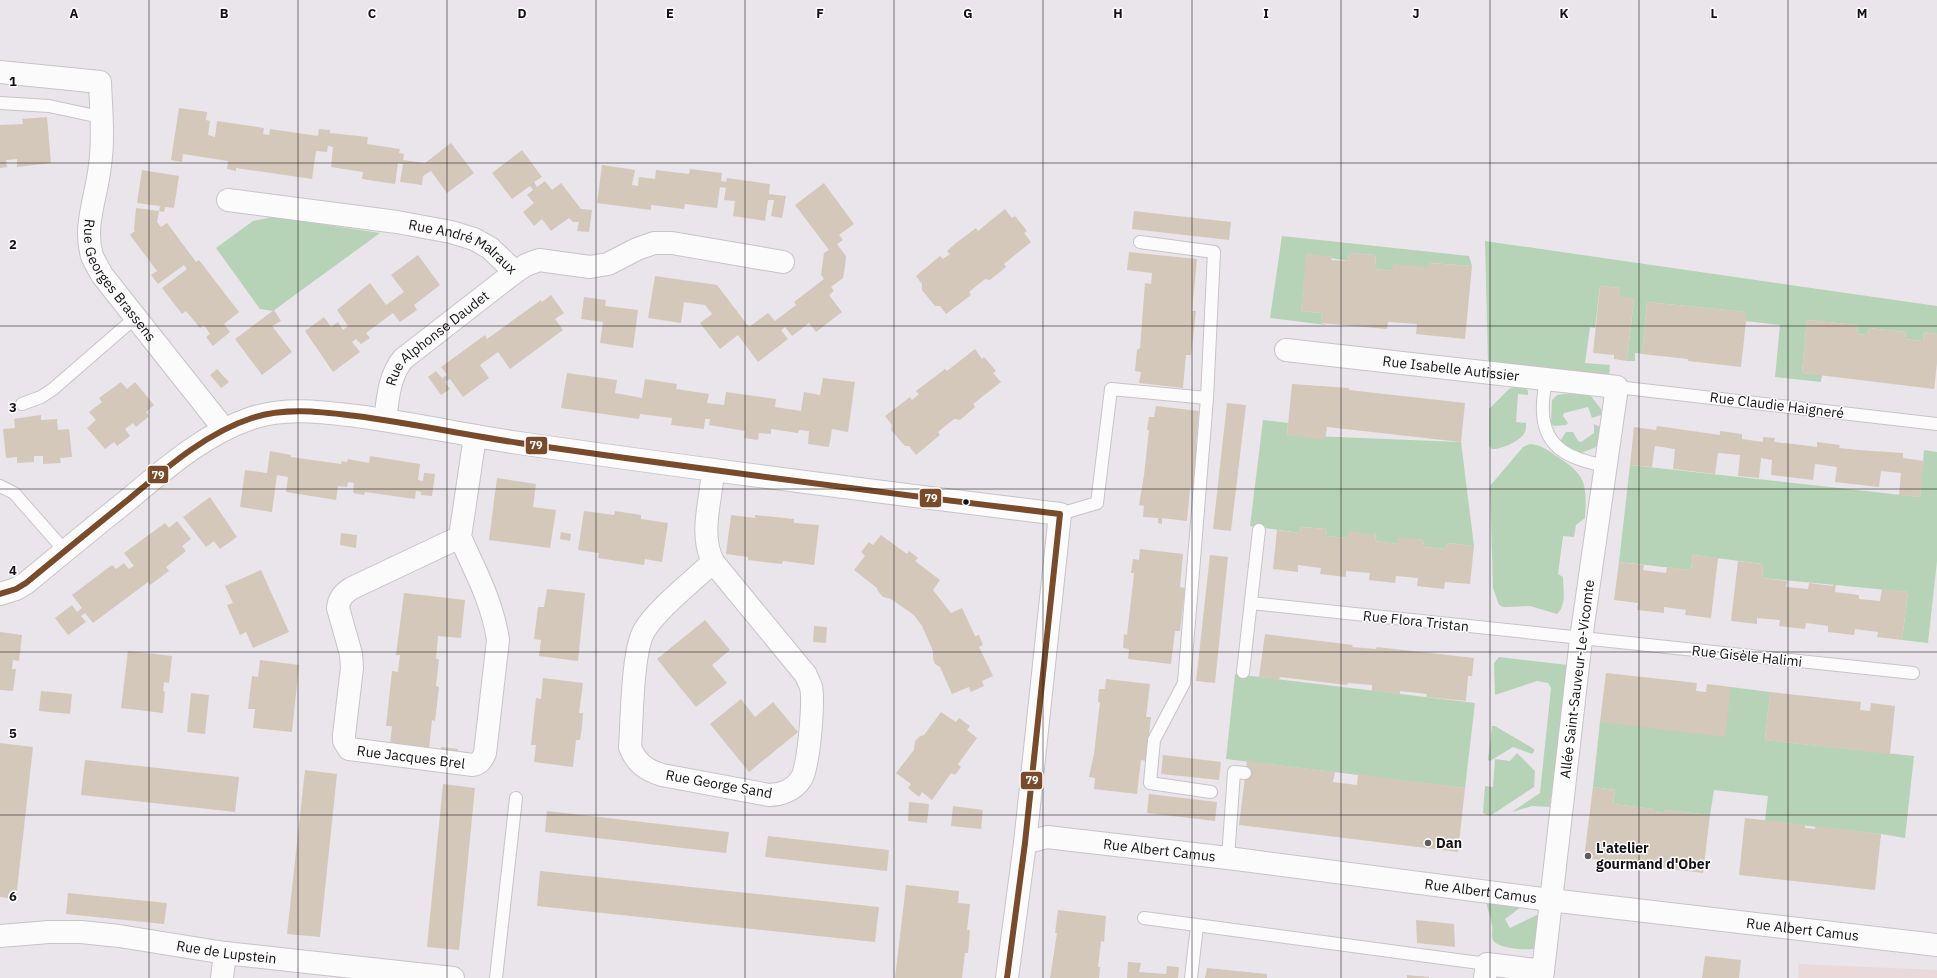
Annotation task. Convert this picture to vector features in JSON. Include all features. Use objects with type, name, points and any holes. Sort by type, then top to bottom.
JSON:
[{"type":"street","name":"Rue Georges Brassens","points":[[0,72],[100,82],[102,144],[100,166],[89,220],[89,239],[93,257],[102,275],[224,429]]},
{"type":"street","name":"Rue André Malraux","points":[[228,200],[397,222],[451,232],[474,239],[490,248],[516,272],[526,265],[538,260],[590,267],[602,265],[654,243],[672,243],[784,262]]},
{"type":"street","name":"Rue Alphonse Daudet","points":[[385,420],[391,379],[396,368],[403,359],[516,272]]},
{"type":"street","name":"Rue Isabelle Autissier","points":[[1286,350],[1617,387]]},
{"type":"street","name":"Allée Saint-Sauveur-Le-Vicomte","points":[[1486,971],[1543,975],[1550,900],[1581,639],[1617,387]]},
{"type":"street","points":[[0,594],[16,589],[26,583],[155,477],[224,429],[252,418],[268,414],[291,412],[315,412],[385,420],[475,436],[713,471],[1060,514],[1025,843],[1007,978]]},
{"type":"street","points":[[460,537],[475,436]]},
{"type":"street","name":"Rue George Sand","points":[[713,471],[705,537],[707,550],[713,562],[806,675],[811,686],[812,700],[807,766],[801,780],[791,789],[779,795],[769,795],[662,775],[649,770],[634,757],[630,747],[637,658],[643,633],[650,622],[713,562]]},
{"type":"street","name":"Rue Jacques Brel","points":[[460,537],[491,610],[498,640],[485,754],[483,759],[479,763],[473,765],[349,750],[346,746],[344,735],[351,661],[338,608],[339,601],[344,594],[352,588],[460,537]]},
{"type":"street","name":"Rue Albert Camus","points":[[1025,843],[1047,837],[1228,858],[1550,900],[1937,945]]},
{"type":"street","name":"Rue de Lupstein","points":[[0,936],[49,932],[81,932],[119,936],[225,953],[453,978]]},
{"type":"street","points":[[222,978],[225,953]]},
{"type":"lane","points":[[0,103],[49,106],[100,116]]},
{"type":"lane","points":[[1140,242],[1214,252],[1207,398],[1184,683],[1154,740],[1150,783],[1211,792]]},
{"type":"lane","points":[[22,404],[41,397],[53,389],[136,317]]},
{"type":"lane","points":[[1546,379],[1542,413],[1547,435],[1566,455],[1606,466]]},
{"type":"lane","name":"Rue Claudie Haigneré","points":[[1617,387],[1937,424]]},
{"type":"lane","points":[[1060,514],[1097,503],[1111,389],[1207,398]]},
{"type":"lane","points":[[0,486],[14,493],[65,551]]},
{"type":"lane","points":[[1243,672],[1259,530]]},
{"type":"lane","name":"Rue Flora Tristan","points":[[1251,603],[1581,639]]},
{"type":"lane","name":"Rue Gisèle Halimi","points":[[1581,639],[1913,673]]},
{"type":"lane","points":[[1228,858],[1234,772],[1245,773]]},
{"type":"lane","points":[[496,978],[516,798]]},
{"type":"lane","points":[[1144,918],[1486,971]]},
{"type":"lane","points":[[1191,978],[1197,926]]},
{"type":"shaded area","points":[[1799,964],[1937,970],[1937,978],[1798,978]]},
{"type":"green space","points":[[274,217],[380,233],[273,311],[260,309],[216,248],[253,221]]},
{"type":"green space","points":[[1282,236],[1469,256],[1472,266],[1430,263],[1429,267],[1392,271],[1375,269],[1376,255],[1349,253],[1348,261],[1307,254],[1301,311],[1322,313],[1321,323],[1327,325],[1270,318]]},
{"type":"green space","points":[[1485,241],[1937,306],[1937,334],[1924,332],[1923,341],[1905,339],[1906,332],[1869,328],[1868,335],[1857,334],[1858,325],[1807,320],[1802,373],[1822,375],[1821,382],[1775,377],[1780,325],[1745,321],[1746,312],[1647,302],[1642,354],[1635,353],[1635,361],[1627,361],[1634,299],[1620,297],[1620,288],[1600,286],[1595,328],[1590,327],[1585,363],[1610,365],[1609,376],[1488,363]]},
{"type":"green space","points":[[1514,387],[1525,387],[1528,391],[1528,395],[1518,394],[1516,422],[1526,423],[1525,431],[1519,439],[1510,444],[1492,449],[1489,446],[1489,409],[1509,389]]},
{"type":"green space","points":[[1587,391],[1601,409],[1601,415],[1592,418],[1588,407],[1564,413],[1563,416],[1568,423],[1566,425],[1554,426],[1551,423],[1552,400],[1557,395]]},
{"type":"green space","points":[[1263,420],[1288,423],[1287,435],[1461,442],[1474,546],[1447,543],[1446,549],[1423,547],[1424,540],[1398,538],[1398,544],[1375,541],[1376,533],[1374,535],[1348,538],[1326,536],[1327,529],[1301,527],[1300,533],[1250,526]]},
{"type":"green space","points":[[1594,424],[1602,428],[1601,443],[1594,448],[1578,454],[1562,444],[1561,440],[1566,432],[1573,432],[1578,441],[1581,442],[1594,433]]},
{"type":"green space","points":[[1530,444],[1537,445],[1549,451],[1573,468],[1579,474],[1585,488],[1585,518],[1576,525],[1574,537],[1563,536],[1558,574],[1563,577],[1564,597],[1562,606],[1557,614],[1530,606],[1503,607],[1499,605],[1493,588],[1490,486],[1523,447]]},
{"type":"green space","points":[[1924,450],[1937,452],[1937,561],[1928,643],[1902,640],[1908,592],[1762,578],[1763,564],[1693,555],[1691,570],[1619,562],[1630,465],[1920,497]]},
{"type":"green space","points":[[1499,657],[1568,665],[1551,807],[1532,806],[1512,812],[1540,793],[1551,688],[1548,683],[1537,681],[1495,695],[1494,663]]},
{"type":"green space","points":[[1235,674],[1475,703],[1465,788],[1226,759]]},
{"type":"green space","points":[[1731,687],[1770,692],[1765,740],[1914,756],[1905,838],[1765,821],[1768,796],[1714,790],[1710,815],[1665,810],[1664,813],[1654,812],[1654,809],[1613,804],[1615,790],[1593,787],[1600,722]]},
{"type":"green space","points":[[1492,726],[1495,726],[1534,749],[1534,752],[1532,754],[1513,747],[1490,761],[1488,760]]},
{"type":"green space","points":[[1517,753],[1535,771],[1534,787],[1490,816],[1483,813],[1485,786],[1493,787],[1495,759],[1510,761]]},
{"type":"green space","points":[[1486,901],[1521,907],[1505,919],[1510,928],[1543,912],[1537,948],[1514,948],[1496,943],[1492,938],[1492,927]]},
{"type":"building","points":[[179,108],[207,112],[206,120],[210,121],[208,135],[215,137],[217,121],[264,128],[263,134],[269,135],[270,129],[318,136],[319,129],[330,130],[330,133],[368,137],[367,144],[400,149],[399,153],[404,154],[403,160],[425,163],[451,143],[474,173],[447,193],[431,171],[423,176],[422,185],[400,182],[403,164],[398,163],[395,184],[362,179],[363,172],[331,167],[333,147],[328,146],[327,152],[316,151],[312,179],[236,168],[236,171],[227,169],[228,161],[183,154],[182,162],[171,160]]},
{"type":"building","points":[[47,117],[51,163],[17,167],[17,159],[6,160],[7,167],[0,168],[0,125],[23,124],[22,119]]},
{"type":"building","points":[[522,150],[542,177],[534,182],[537,187],[545,181],[552,190],[561,183],[581,209],[592,210],[589,232],[577,231],[579,222],[573,222],[569,218],[551,231],[542,219],[534,226],[523,212],[534,203],[527,195],[533,190],[530,186],[512,199],[492,173]]},
{"type":"building","points":[[602,165],[635,170],[632,185],[638,186],[639,177],[655,179],[656,170],[689,174],[690,169],[722,173],[721,181],[726,182],[727,178],[770,184],[769,194],[786,196],[782,218],[771,216],[774,200],[768,200],[765,221],[733,216],[735,201],[724,200],[726,188],[720,187],[717,208],[685,204],[684,209],[651,205],[651,210],[597,203]]},
{"type":"building","points":[[142,170],[179,176],[174,208],[165,207],[164,212],[159,211],[160,206],[137,203]]},
{"type":"building","points":[[824,183],[854,224],[839,235],[843,240],[837,244],[846,256],[845,267],[843,278],[831,287],[834,291],[829,295],[842,312],[816,332],[809,323],[792,336],[785,327],[781,330],[788,339],[758,362],[738,335],[720,349],[700,323],[712,314],[705,305],[684,302],[681,323],[648,318],[655,276],[717,285],[749,327],[768,313],[775,321],[796,305],[794,302],[824,279],[821,275],[824,253],[829,250],[795,205]]},
{"type":"building","points":[[136,208],[159,211],[157,222],[161,227],[167,223],[196,262],[199,260],[239,312],[224,324],[230,332],[213,346],[206,337],[210,334],[204,325],[200,328],[186,311],[182,314],[162,288],[187,269],[184,265],[158,284],[151,275],[157,271],[130,235],[135,231]]},
{"type":"building","points":[[1005,209],[1012,218],[1015,216],[1027,231],[1024,233],[1031,242],[1004,264],[1006,267],[990,280],[985,279],[969,292],[971,295],[946,314],[940,306],[935,306],[922,290],[922,284],[916,276],[940,256],[943,259],[950,254],[947,251],[956,243],[976,228],[978,231]]},
{"type":"building","points":[[1134,211],[1231,222],[1229,240],[1132,229]]},
{"type":"building","points":[[1129,252],[1197,259],[1192,311],[1196,311],[1191,355],[1186,355],[1183,388],[1139,383],[1141,372],[1135,371],[1137,350],[1140,348],[1145,283],[1151,284],[1152,273],[1127,270]]},
{"type":"building","points":[[1349,253],[1376,255],[1375,269],[1392,271],[1393,264],[1429,267],[1429,263],[1472,266],[1465,339],[1416,334],[1417,324],[1388,322],[1387,329],[1321,323],[1322,313],[1301,311],[1306,254],[1332,256],[1331,260],[1348,261]]},
{"type":"building","points":[[418,255],[440,285],[414,305],[417,310],[400,322],[393,313],[366,333],[370,338],[361,344],[356,339],[352,342],[360,352],[333,372],[305,331],[324,317],[331,327],[338,322],[343,330],[348,326],[337,310],[370,283],[386,305],[404,292],[391,275]]},
{"type":"building","points":[[1600,286],[1620,288],[1620,297],[1634,298],[1627,361],[1614,359],[1614,355],[1593,353]]},
{"type":"building","points":[[551,295],[564,313],[555,319],[563,330],[510,369],[498,352],[480,365],[489,378],[463,397],[450,379],[445,382],[450,389],[441,395],[428,377],[436,371],[442,378],[447,375],[441,367],[485,335],[487,339],[541,300],[542,302]]},
{"type":"building","points":[[584,297],[606,300],[605,306],[638,310],[633,348],[600,343],[603,322],[581,319]]},
{"type":"building","points":[[1647,302],[1747,312],[1741,367],[1642,354]]},
{"type":"building","points":[[274,310],[281,321],[272,326],[292,352],[262,375],[235,339]]},
{"type":"building","points":[[1807,320],[1858,325],[1857,334],[1868,335],[1869,328],[1906,332],[1905,339],[1923,341],[1924,332],[1937,334],[1937,363],[1934,389],[1802,373]]},
{"type":"building","points":[[975,349],[982,359],[984,357],[996,371],[993,373],[1001,382],[973,404],[975,407],[960,420],[954,419],[938,432],[940,435],[916,455],[909,446],[905,446],[891,430],[892,425],[885,416],[910,397],[912,400],[919,394],[916,391],[945,369],[947,371]]},
{"type":"building","points":[[217,369],[229,382],[221,388],[210,375]]},
{"type":"building","points":[[567,373],[617,380],[615,393],[642,398],[645,379],[677,384],[676,389],[709,394],[707,403],[724,405],[726,392],[776,399],[775,407],[801,411],[804,392],[820,395],[823,378],[855,382],[848,432],[832,429],[829,447],[808,444],[809,431],[799,430],[798,433],[771,429],[771,434],[759,433],[758,440],[744,438],[745,431],[709,425],[710,419],[705,419],[704,429],[671,425],[672,418],[640,414],[639,419],[561,408]]},
{"type":"building","points":[[121,382],[127,389],[135,382],[154,405],[146,412],[149,416],[136,427],[133,423],[125,429],[130,436],[117,446],[114,442],[105,449],[87,428],[96,420],[89,412],[102,402],[99,398]]},
{"type":"building","points":[[1292,384],[1349,388],[1349,390],[1465,403],[1461,442],[1327,427],[1325,440],[1287,435]]},
{"type":"building","points":[[1227,403],[1246,405],[1231,531],[1213,529]]},
{"type":"building","points":[[1156,406],[1199,411],[1196,444],[1200,445],[1196,489],[1190,488],[1187,521],[1162,518],[1162,524],[1158,523],[1158,518],[1143,517],[1144,506],[1139,505],[1144,475],[1149,417],[1154,417]]},
{"type":"building","points":[[41,415],[41,420],[57,419],[58,430],[69,429],[72,457],[60,458],[61,463],[43,464],[43,456],[34,456],[34,462],[17,463],[17,457],[6,458],[3,429],[15,428],[14,419]]},
{"type":"building","points":[[1657,426],[1720,435],[1720,431],[1742,434],[1742,439],[1763,442],[1763,437],[1775,438],[1774,442],[1817,447],[1817,442],[1840,445],[1839,448],[1903,453],[1903,458],[1924,461],[1920,497],[1899,495],[1901,473],[1881,471],[1879,487],[1835,482],[1837,467],[1815,464],[1813,480],[1771,475],[1772,460],[1761,458],[1759,478],[1738,476],[1740,455],[1718,453],[1715,474],[1673,469],[1675,449],[1655,446],[1652,467],[1630,465],[1634,427],[1656,430]]},
{"type":"building","points":[[270,451],[291,455],[291,457],[341,464],[342,461],[347,462],[348,459],[369,463],[370,456],[420,464],[418,480],[423,481],[424,473],[435,474],[432,496],[421,495],[421,492],[416,491],[415,499],[365,492],[364,495],[353,493],[354,483],[348,482],[347,487],[338,486],[336,500],[286,492],[288,477],[277,475],[272,512],[240,507],[245,470],[267,473]]},
{"type":"building","points":[[497,478],[536,484],[533,507],[556,510],[550,548],[489,540]]},
{"type":"building","points":[[210,497],[237,537],[220,549],[214,541],[206,547],[183,517]]},
{"type":"building","points":[[584,511],[614,515],[615,511],[641,515],[641,519],[668,523],[662,562],[645,559],[644,565],[598,558],[599,553],[578,550]]},
{"type":"building","points":[[731,515],[755,518],[755,515],[794,519],[794,523],[819,525],[814,565],[783,561],[782,564],[748,560],[748,557],[726,554]]},
{"type":"building","points":[[177,521],[191,539],[182,546],[186,551],[166,567],[169,571],[150,585],[148,582],[93,623],[85,613],[81,616],[86,622],[68,635],[55,618],[72,605],[77,612],[82,608],[72,595],[112,565],[116,569],[124,563],[129,569],[134,566],[124,553],[165,523],[169,528]]},
{"type":"building","points":[[1301,527],[1327,529],[1326,536],[1348,538],[1349,531],[1374,535],[1376,533],[1375,541],[1398,544],[1398,537],[1424,540],[1423,547],[1446,549],[1447,543],[1474,546],[1470,584],[1445,582],[1444,589],[1417,586],[1418,578],[1396,576],[1395,583],[1369,580],[1370,573],[1346,571],[1346,577],[1320,574],[1321,568],[1298,565],[1298,572],[1273,569],[1277,530],[1300,533]]},
{"type":"building","points":[[561,532],[571,534],[570,541],[560,539]]},
{"type":"building","points":[[341,533],[357,535],[356,548],[340,545]]},
{"type":"building","points":[[881,535],[907,554],[909,551],[913,554],[918,558],[915,561],[940,580],[933,590],[951,613],[962,608],[975,636],[979,635],[983,645],[979,647],[993,676],[982,681],[984,686],[971,692],[969,687],[952,694],[940,667],[935,664],[933,659],[933,651],[922,626],[914,615],[891,599],[883,597],[877,588],[854,570],[865,556],[861,552],[869,542],[873,545]]},
{"type":"building","points":[[1140,549],[1183,554],[1180,587],[1185,588],[1180,631],[1175,631],[1171,664],[1128,659],[1129,649],[1123,648],[1124,634],[1127,635],[1133,583],[1134,573],[1131,573],[1133,559],[1139,560]]},
{"type":"building","points":[[1210,555],[1228,557],[1215,683],[1196,681]]},
{"type":"building","points":[[1693,555],[1718,558],[1711,618],[1685,615],[1686,610],[1664,607],[1664,613],[1637,610],[1638,603],[1614,600],[1619,562],[1644,565],[1643,570],[1666,573],[1667,567],[1691,570]]},
{"type":"building","points":[[1738,561],[1763,564],[1762,578],[1787,581],[1786,587],[1808,589],[1809,583],[1833,586],[1833,584],[1836,584],[1835,592],[1859,595],[1859,599],[1880,601],[1882,589],[1908,592],[1902,640],[1877,637],[1878,632],[1855,629],[1854,635],[1828,632],[1828,626],[1806,623],[1805,629],[1779,626],[1780,620],[1757,618],[1757,624],[1731,621]]},
{"type":"building","points":[[261,570],[289,632],[253,648],[246,632],[240,635],[227,605],[233,603],[225,586]]},
{"type":"building","points":[[547,589],[585,593],[578,661],[539,656],[541,640],[534,639],[538,607],[544,607]]},
{"type":"building","points":[[404,593],[465,600],[461,638],[438,636],[436,659],[439,659],[436,686],[439,687],[435,721],[432,720],[429,749],[390,745],[392,726],[386,726],[392,671],[398,672],[400,655],[396,655]]},
{"type":"building","points":[[705,620],[730,650],[712,665],[727,683],[696,707],[657,659]]},
{"type":"building","points":[[814,626],[827,627],[826,643],[813,642]]},
{"type":"building","points":[[0,632],[22,635],[19,661],[13,660],[12,669],[16,669],[13,691],[0,690]]},
{"type":"building","points":[[1265,634],[1353,645],[1352,647],[1376,649],[1377,647],[1474,658],[1472,676],[1468,676],[1466,701],[1426,697],[1427,694],[1400,691],[1400,694],[1372,691],[1372,685],[1348,683],[1347,685],[1280,677],[1279,680],[1259,677]]},
{"type":"building","points":[[128,651],[172,656],[169,683],[164,682],[163,691],[165,692],[163,713],[121,708]]},
{"type":"building","points":[[260,660],[299,665],[292,732],[253,728],[255,709],[248,709],[252,676],[258,677]]},
{"type":"building","points":[[1606,673],[1697,683],[1696,691],[1706,692],[1707,684],[1731,687],[1725,737],[1600,722]]},
{"type":"building","points":[[543,678],[583,683],[579,713],[583,713],[582,727],[580,740],[576,740],[573,767],[534,762],[536,745],[531,745],[536,698],[541,699]]},
{"type":"building","points":[[1106,679],[1150,684],[1146,717],[1151,717],[1146,761],[1141,760],[1137,794],[1094,789],[1095,778],[1089,777],[1094,754],[1100,702],[1098,702],[1099,689],[1105,689]]},
{"type":"building","points":[[41,691],[72,694],[70,714],[39,711]]},
{"type":"building","points":[[1770,692],[1861,702],[1860,710],[1870,711],[1871,703],[1895,706],[1890,754],[1765,740]]},
{"type":"building","points":[[191,693],[209,695],[205,734],[187,732]]},
{"type":"building","points":[[741,699],[755,717],[773,702],[798,732],[749,772],[710,724]]},
{"type":"building","points":[[941,712],[956,722],[959,718],[970,726],[967,730],[977,738],[958,764],[961,767],[955,775],[951,773],[932,800],[922,792],[919,797],[908,788],[911,784],[896,773],[914,750],[915,741],[920,736],[924,735]]},
{"type":"building","points":[[0,743],[33,747],[16,899],[0,897]]},
{"type":"building","points":[[441,747],[458,749],[457,757],[441,755]]},
{"type":"building","points":[[1163,755],[1221,762],[1219,780],[1161,774]]},
{"type":"building","points":[[85,760],[239,777],[235,812],[81,795]]},
{"type":"building","points":[[1247,761],[1335,772],[1333,782],[1357,785],[1358,774],[1465,788],[1458,852],[1239,825]]},
{"type":"building","points":[[305,770],[337,774],[320,937],[287,934]]},
{"type":"building","points":[[443,784],[475,788],[459,950],[427,947]]},
{"type":"building","points":[[1593,787],[1615,790],[1613,804],[1655,809],[1654,812],[1664,813],[1665,810],[1710,815],[1703,873],[1584,858]]},
{"type":"building","points":[[1149,794],[1217,802],[1215,821],[1147,813]]},
{"type":"building","points":[[909,802],[929,804],[927,823],[908,821]]},
{"type":"building","points":[[953,806],[983,810],[981,829],[951,826]]},
{"type":"building","points":[[547,811],[729,832],[726,853],[545,832]]},
{"type":"building","points":[[1745,818],[1805,825],[1805,828],[1815,829],[1816,826],[1881,834],[1875,890],[1739,875]]},
{"type":"building","points":[[768,836],[889,850],[887,871],[765,857]]},
{"type":"building","points":[[540,871],[879,907],[875,942],[537,906]]},
{"type":"building","points":[[906,885],[959,891],[958,903],[970,904],[967,930],[970,930],[968,953],[965,953],[962,978],[895,978]]},
{"type":"building","points":[[68,893],[167,903],[164,924],[66,914]]},
{"type":"building","points":[[1058,910],[1106,916],[1104,942],[1101,941],[1098,967],[1100,967],[1099,978],[1050,978],[1057,933],[1055,933]]},
{"type":"building","points":[[1416,920],[1454,924],[1455,947],[1417,943]]},
{"type":"building","points":[[1705,956],[1741,960],[1739,978],[1702,978]]},
{"type":"building","points":[[1128,962],[1141,963],[1139,972],[1166,974],[1167,966],[1179,967],[1178,978],[1127,978]]},
{"type":"building","points":[[1207,968],[1267,974],[1267,978],[1205,978]]},
{"type":"building","points":[[1407,975],[1429,977],[1429,978],[1407,978]]},
{"type":"transit line","name":"79","points":[[0,594],[16,589],[26,583],[187,452],[219,433],[252,418],[278,412],[291,411],[356,416],[587,453],[1060,514],[1025,843],[1007,978]]},
{"type":"place","name":"Dan","points":[[1428,843]]},
{"type":"place","name":"L'atelier gourmand d'Ober","points":[[1588,856]]}]
